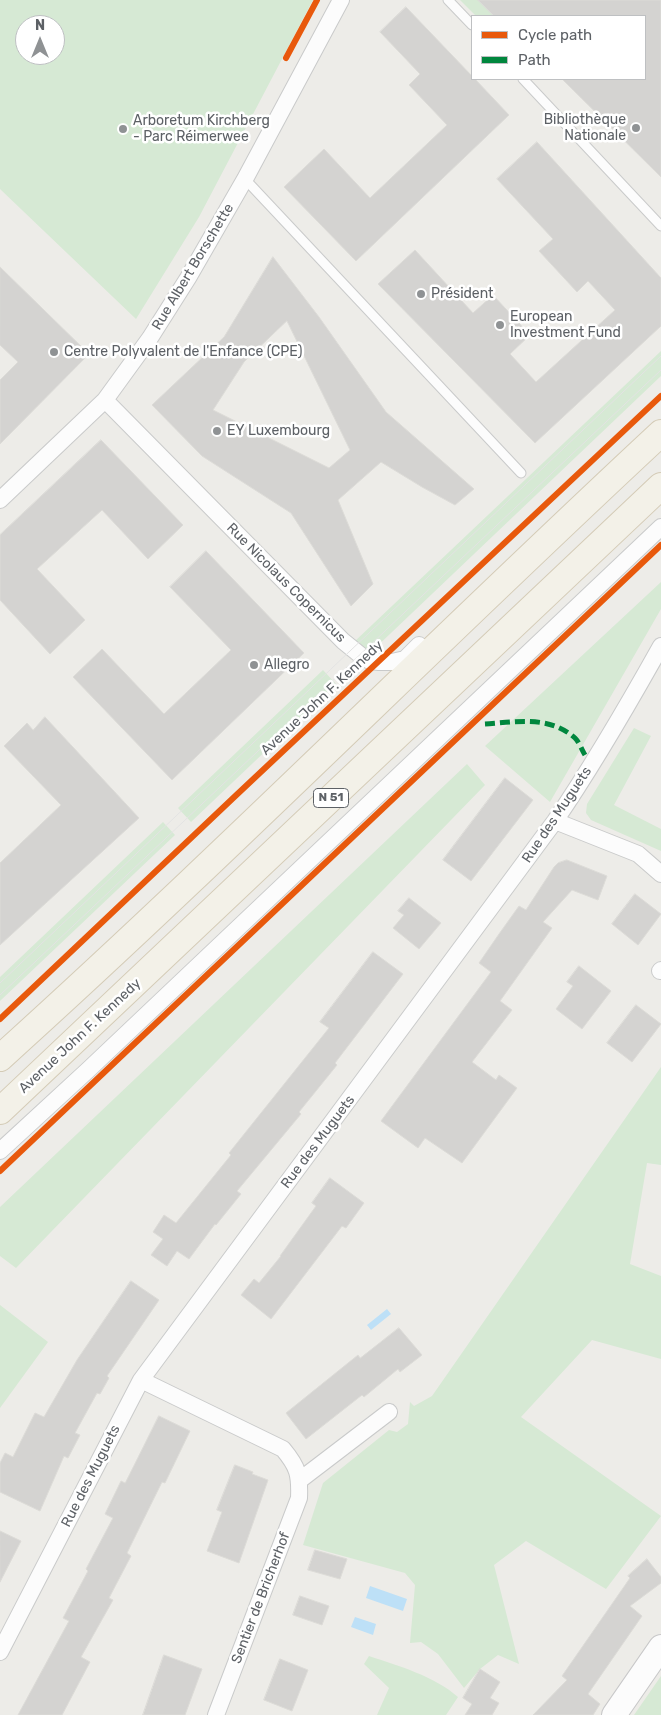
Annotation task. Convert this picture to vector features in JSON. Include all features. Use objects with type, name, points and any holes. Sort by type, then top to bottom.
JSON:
[{"type":"main road","name":"N 51","points":[[0,1058],[75,991],[308,770],[553,533],[661,433]]},
{"type":"main road","name":"Avenue John F. Kennedy","points":[[0,1111],[661,486]]},
{"type":"main road","points":[[614,1715],[661,1647]]},
{"type":"street","name":"Rue Albert Borschette","points":[[0,500],[105,400],[150,338],[188,278],[245,180],[342,0]]},
{"type":"street","name":"Rue Nicolaus Copernicus","points":[[105,400],[325,623],[352,649],[370,661],[392,662],[405,659],[527,541],[553,533]]},
{"type":"street","points":[[0,1151],[661,527]]},
{"type":"street","name":"Rue des Muguets","points":[[0,1652],[141,1380],[556,821],[629,704],[661,646]]},
{"type":"street","points":[[556,821],[638,854],[661,874]]},
{"type":"street","points":[[141,1380],[283,1449],[295,1463],[300,1480],[389,1412]]},
{"type":"street","name":"Sentier de Bricherhof","points":[[216,1715],[299,1498],[300,1480]]},
{"type":"lane","points":[[448,0],[471,24]]},
{"type":"lane","points":[[524,80],[661,226]]},
{"type":"lane","points":[[245,180],[521,473]]},
{"type":"green space","name":"Arboretum Kirchberg - Parc Réimerwee","points":[[0,0],[313,0],[199,217],[136,319],[0,189]]},
{"type":"green space","points":[[460,0],[478,0],[493,15],[475,15]]},
{"type":"green space","points":[[661,351],[661,376],[370,653],[354,642]]},
{"type":"green space","points":[[661,582],[661,609],[550,802],[485,746]]},
{"type":"green space","points":[[323,670],[336,684],[191,822],[178,808]]},
{"type":"green space","points":[[634,728],[651,736],[614,805],[661,829],[661,851],[591,820],[586,813],[587,804]]},
{"type":"green space","points":[[467,764],[485,785],[16,1268],[0,1256],[0,1207]]},
{"type":"green space","points":[[163,822],[175,835],[0,1001],[0,977]]},
{"type":"green space","points":[[661,1067],[661,1165],[647,1163],[630,1264],[661,1276],[661,1359],[592,1340],[521,1417],[661,1516],[606,1589],[526,1541],[494,1565],[519,1664],[498,1655],[480,1669],[464,1688],[438,1654],[421,1642],[410,1643],[415,1585],[405,1573],[303,1545],[323,1483],[389,1430],[397,1432],[408,1424],[410,1402],[414,1406],[432,1396]]},
{"type":"green space","points":[[0,1305],[48,1342],[0,1408]]},
{"type":"green space","points":[[369,1656],[427,1677],[458,1697],[446,1715],[377,1715],[389,1688],[364,1664]]},
{"type":"green space","points":[[661,1676],[661,1715],[634,1715]]},
{"type":"water","points":[[387,1309],[391,1314],[371,1330],[367,1325]]},
{"type":"water","points":[[370,1586],[407,1599],[403,1611],[366,1598]]},
{"type":"water","points":[[355,1617],[376,1624],[373,1635],[351,1627]]},
{"type":"building","name":"Bibliothèque Nationale","points":[[478,0],[661,0],[661,177],[563,80],[646,80],[646,15],[493,15]]},
{"type":"building","points":[[406,7],[471,75],[471,80],[476,80],[509,115],[356,261],[284,187],[324,149],[370,198],[447,125],[409,85],[420,74],[380,32]]},
{"type":"building","name":"Président","points":[[537,142],[661,278],[661,326],[535,443],[378,284],[415,250],[473,313],[493,295],[530,335],[510,354],[536,382],[615,310],[588,281],[577,292],[539,251],[553,239],[497,179]]},
{"type":"building","name":"EY Luxembourg","points":[[273,257],[319,317],[386,412],[474,489],[455,505],[381,462],[338,500],[373,584],[351,606],[291,513],[202,456],[152,405],[224,337]],"holes":[[[287,321],[350,450],[329,468],[213,410],[244,362]]]},
{"type":"building","points":[[0,267],[89,354],[0,444],[0,380],[18,362],[0,345]]},
{"type":"building","points":[[101,440],[183,525],[148,559],[102,510],[37,569],[85,620],[50,654],[0,600],[0,535]]},
{"type":"building","name":"Allegro","points":[[206,551],[304,653],[172,780],[73,677],[102,649],[164,714],[231,650],[170,587]]},
{"type":"building","points":[[45,717],[139,818],[0,945],[0,863],[61,805],[4,746],[27,723],[33,730]]},
{"type":"building","points":[[505,778],[533,800],[471,881],[443,860]]},
{"type":"building","points":[[567,860],[607,876],[598,900],[572,890],[543,922],[552,928],[500,1001],[512,1010],[472,1062],[496,1080],[499,1075],[517,1088],[462,1163],[425,1138],[418,1148],[381,1121],[491,972],[479,963],[499,934],[519,906],[526,910],[554,867],[558,863]]},
{"type":"building","points":[[635,894],[661,914],[638,945],[612,924]]},
{"type":"building","points":[[409,898],[441,923],[419,949],[393,928],[404,915],[398,911]]},
{"type":"building","points":[[373,952],[403,974],[335,1063],[337,1065],[299,1112],[301,1114],[237,1191],[241,1194],[215,1224],[189,1259],[177,1251],[167,1266],[151,1255],[163,1239],[153,1232],[164,1215],[176,1223],[231,1155],[229,1153],[329,1028],[320,1022]]},
{"type":"building","points":[[579,966],[611,991],[582,1029],[556,1009],[573,986],[567,982]]},
{"type":"building","points":[[636,1005],[661,1024],[632,1062],[607,1043]]},
{"type":"building","points":[[330,1178],[364,1203],[346,1228],[342,1226],[271,1319],[241,1295],[254,1279],[259,1283],[281,1256],[316,1206],[312,1203]]},
{"type":"building","points":[[131,1281],[159,1300],[107,1376],[109,1378],[100,1394],[97,1393],[75,1433],[80,1435],[68,1458],[64,1456],[40,1511],[0,1492],[0,1463],[5,1453],[13,1457],[35,1413],[44,1417],[77,1360]]},
{"type":"building","points":[[399,1328],[422,1355],[400,1372],[398,1369],[364,1397],[362,1395],[306,1439],[286,1413],[358,1355],[360,1358]]},
{"type":"building","points":[[159,1416],[190,1431],[165,1483],[162,1482],[127,1553],[131,1556],[109,1598],[113,1600],[81,1657],[90,1662],[62,1715],[18,1715],[69,1621],[63,1618],[113,1518],[105,1514],[121,1481],[125,1483]]},
{"type":"building","points":[[235,1465],[268,1480],[239,1563],[207,1551],[222,1512],[217,1510]]},
{"type":"building","points":[[0,1531],[21,1541],[0,1582]]},
{"type":"building","points":[[315,1550],[347,1559],[340,1579],[308,1570]]},
{"type":"building","points":[[647,1559],[661,1577],[661,1583],[630,1606],[642,1616],[588,1694],[600,1704],[593,1715],[533,1715],[567,1680],[562,1676],[630,1578],[628,1576]]},
{"type":"building","points":[[300,1596],[329,1606],[322,1625],[293,1615]]},
{"type":"building","points":[[164,1655],[202,1669],[185,1715],[143,1715]]},
{"type":"building","points":[[280,1659],[308,1670],[292,1711],[264,1700]]},
{"type":"building","points":[[480,1669],[500,1682],[490,1698],[499,1703],[492,1715],[465,1715],[472,1704],[463,1698]]},
{"type":"tram line","points":[[0,983],[661,356]]},
{"type":"tram line","points":[[0,995],[661,370]]},
{"type":"marked path","points":[[485,724],[520,721],[554,726],[575,738],[585,755]]},
{"type":"cycle path","points":[[286,58],[317,0]]},
{"type":"cycle path","points":[[0,1019],[661,396]]},
{"type":"cycle path","points":[[0,1171],[661,545]]},
{"type":"place","name":"Bibliothèque Nationale","points":[[636,128]]},
{"type":"place","name":"Arboretum Kirchberg - Parc Réimerwee","points":[[123,129]]},
{"type":"place","name":"Président","points":[[421,294]]},
{"type":"place","name":"European Investment Fund","points":[[500,325]]},
{"type":"place","name":"Centre Polyvalent de l'Enfance (CPE)","points":[[54,352]]},
{"type":"place","name":"EY Luxembourg","points":[[217,431]]},
{"type":"place","name":"Allegro","points":[[254,665]]}]
